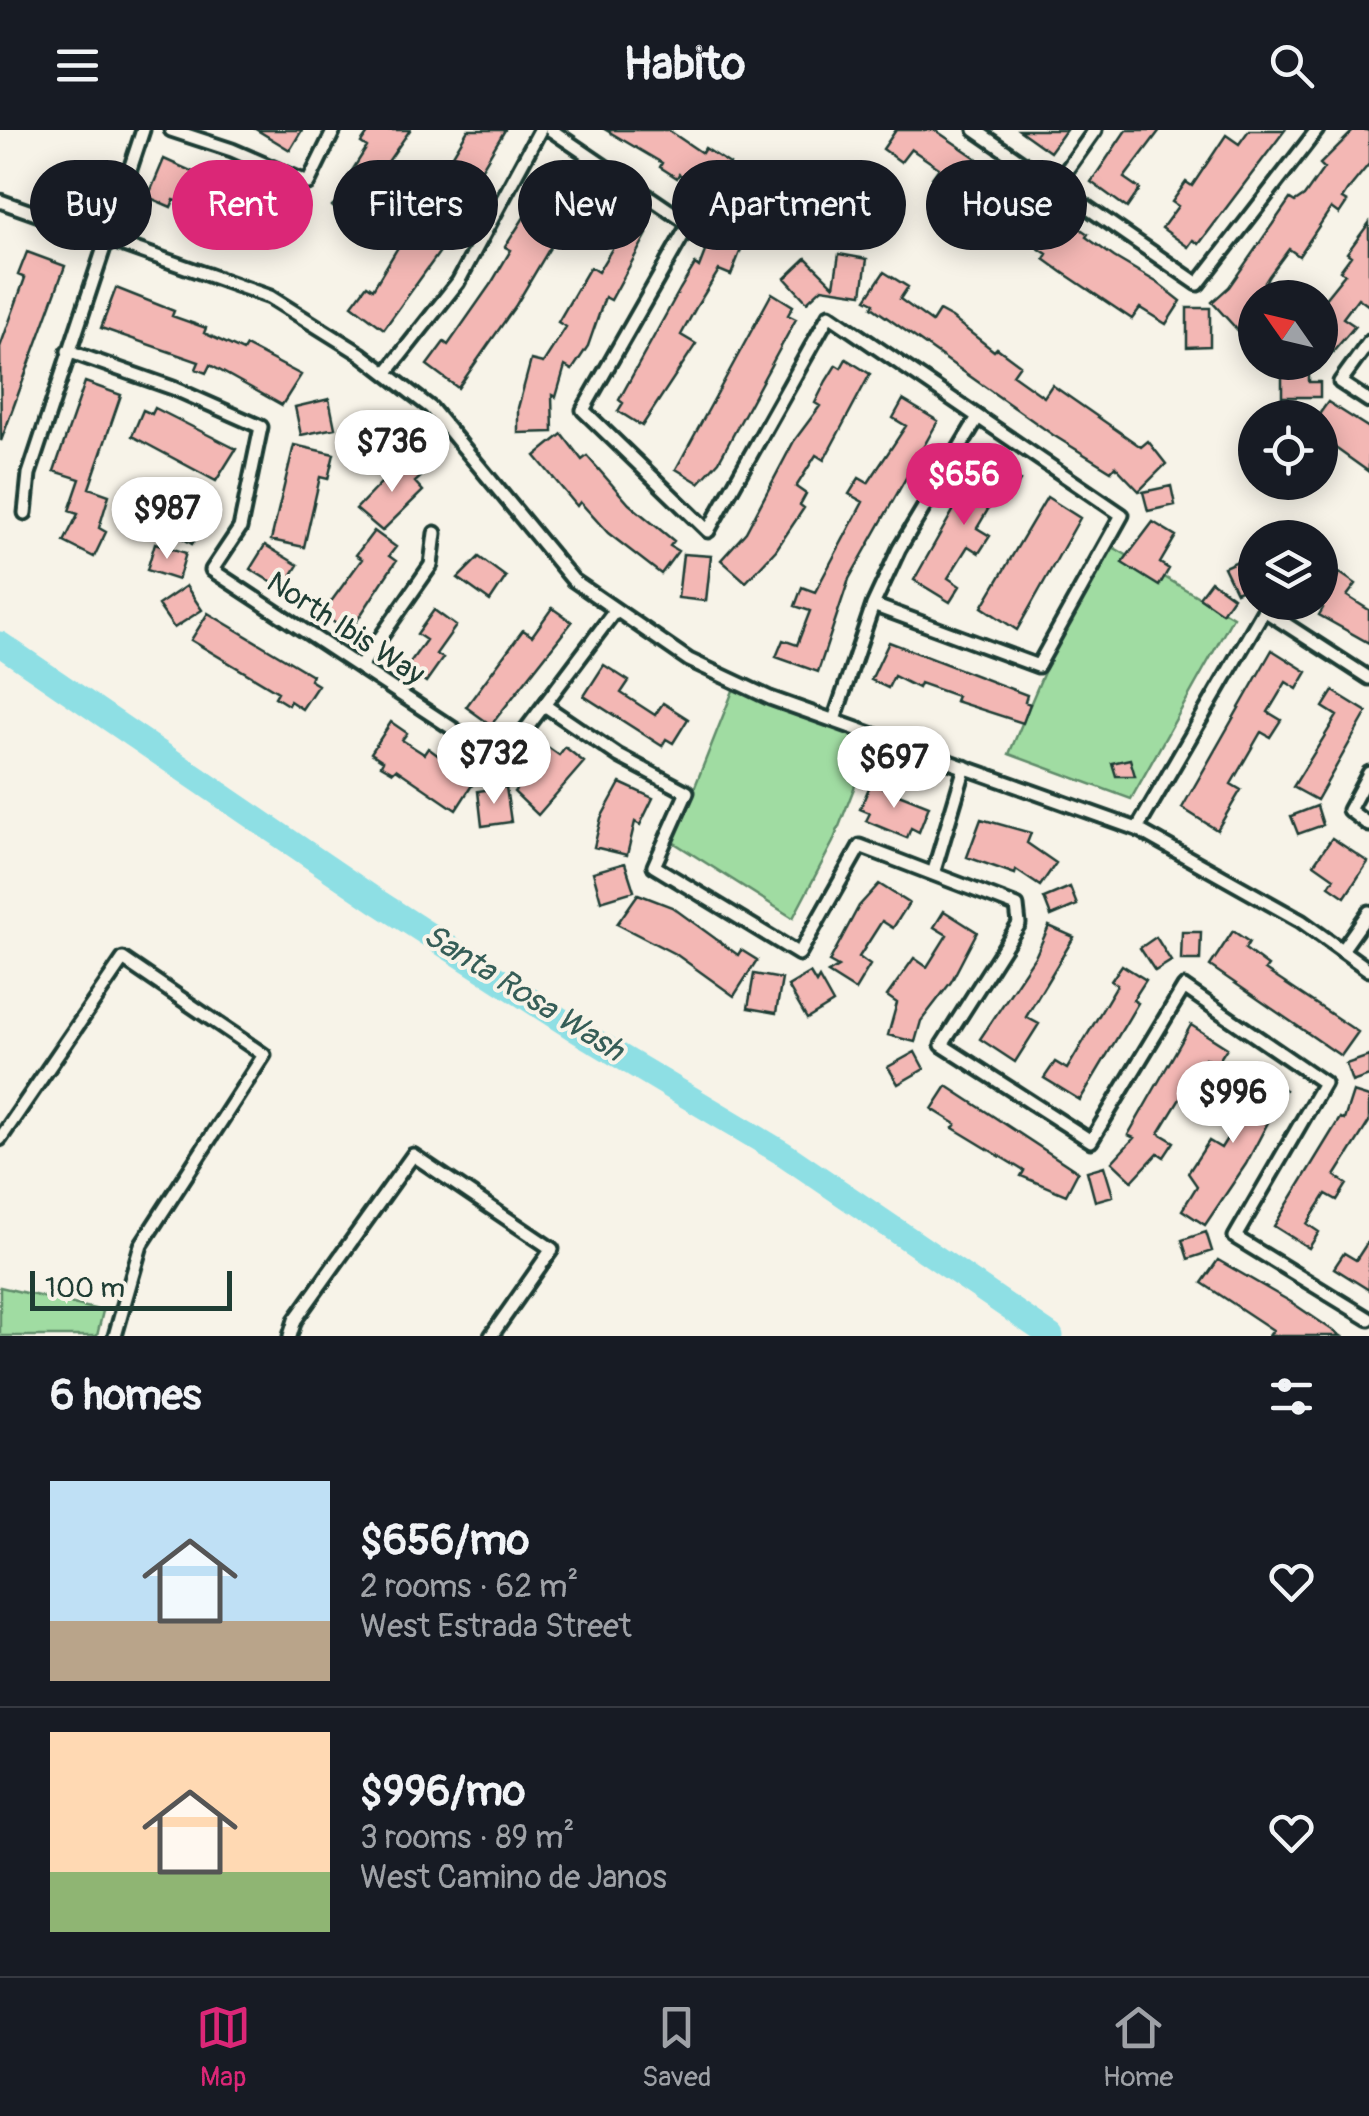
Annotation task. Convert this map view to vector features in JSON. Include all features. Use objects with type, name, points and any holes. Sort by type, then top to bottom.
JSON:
[{"type":"street","points":[[132,160],[143,130]]},
{"type":"street","points":[[171,130],[232,150],[308,184],[334,130]]},
{"type":"street","points":[[387,372],[458,282],[540,130]]},
{"type":"street","points":[[551,130],[690,224],[583,410],[708,531],[829,315],[1122,515],[1038,666],[873,605]]},
{"type":"street","points":[[974,130],[1019,160]]},
{"type":"street","points":[[1074,160],[1096,130]]},
{"type":"street","points":[[1087,207],[1198,284],[1317,130]]},
{"type":"street","points":[[0,201],[30,212]]},
{"type":"street","points":[[25,513],[29,474],[100,250]]},
{"type":"street","points":[[138,250],[270,297],[387,372],[431,408],[573,580],[614,612],[689,660],[770,698],[1137,829],[1242,886],[1369,970]]},
{"type":"street","points":[[1369,342],[1340,382],[1369,402]]},
{"type":"street","name":"North Ibis Way","points":[[68,351],[173,388],[261,427],[240,528],[212,570],[502,761],[547,707]]},
{"type":"street","points":[[834,720],[873,605],[899,548],[978,417]]},
{"type":"street","points":[[360,667],[432,565],[435,534]]},
{"type":"street","points":[[1137,829],[1264,610],[1369,678]]},
{"type":"street","points":[[614,612],[547,707],[619,756],[686,792],[654,866],[799,954],[860,846],[1017,906],[1019,924],[942,1046],[1091,1141],[1184,987],[1324,1083],[1236,1236],[1369,1319]]},
{"type":"street","points":[[933,874],[966,767]]},
{"type":"street","points":[[1369,773],[1348,810],[1369,825]]},
{"type":"street","points":[[1342,950],[1369,912]]},
{"type":"street","points":[[0,1139],[122,960],[264,1055],[141,1245],[115,1336]]},
{"type":"street","points":[[290,1336],[295,1320],[413,1156],[552,1249],[491,1336]]},
{"type":"green space","points":[[1111,546],[1233,617],[1131,799],[1009,754],[1050,658]]},
{"type":"green space","points":[[734,688],[872,742],[833,842],[793,918],[673,842]]},
{"type":"green space","points":[[0,1287],[103,1311],[97,1336],[0,1336]]},
{"type":"building","points":[[257,130],[302,130],[290,150]]},
{"type":"building","points":[[370,130],[410,130],[389,160],[359,160],[367,147],[361,143]]},
{"type":"building","points":[[468,130],[505,130],[487,160],[450,160]]},
{"type":"building","points":[[606,130],[668,130],[702,153],[705,148],[724,160],[672,160],[672,175],[660,167],[662,163]]},
{"type":"building","points":[[896,130],[935,130],[979,160],[927,160],[911,149],[898,160],[883,149]]},
{"type":"building","points":[[1019,130],[1066,130],[1050,152]]},
{"type":"building","points":[[1126,130],[1160,130],[1124,178],[1140,189],[1127,208],[1091,182]]},
{"type":"building","points":[[1249,130],[1285,130],[1199,244],[1193,240],[1188,247],[1162,228],[1178,206],[1172,202],[1186,182],[1192,186],[1226,135],[1239,144]]},
{"type":"building","points":[[1354,130],[1369,130],[1369,164],[1342,199],[1347,202],[1339,214],[1331,208],[1299,256],[1289,249],[1266,280],[1238,280],[1238,331],[1212,302],[1229,287],[1290,199],[1295,202],[1304,196],[1324,168],[1320,164]]},
{"type":"building","points":[[164,159],[172,163],[171,207],[152,199],[152,188]]},
{"type":"building","points":[[1369,223],[1369,306],[1358,298],[1343,318],[1355,326],[1338,346],[1338,283],[1345,274],[1340,271],[1351,256],[1347,253]]},
{"type":"building","points":[[518,227],[518,250],[549,250],[458,388],[427,365],[444,342],[448,345],[492,282],[511,250],[505,247]]},
{"type":"building","points":[[1087,238],[1181,301],[1166,324],[1140,308],[1132,319],[1044,259],[1047,254],[1041,250],[1087,250]]},
{"type":"building","points":[[396,250],[441,250],[384,329],[352,305],[367,285],[373,289]]},
{"type":"building","points":[[611,250],[638,250],[611,300],[605,297],[588,346],[572,370],[565,366],[556,397],[552,395],[553,432],[518,433],[518,408],[531,360],[543,363],[566,327],[558,322],[590,267],[598,272]]},
{"type":"building","points":[[706,250],[741,250],[731,275],[719,270],[697,306],[681,335],[696,344],[642,426],[618,411],[623,403],[619,400],[695,264],[699,267]]},
{"type":"building","points":[[27,252],[65,266],[1,441],[0,347],[25,278],[18,275]]},
{"type":"building","points":[[839,254],[867,259],[862,294],[822,288],[807,302],[785,278],[806,258],[834,286]]},
{"type":"building","points":[[884,272],[908,287],[900,299],[932,322],[939,311],[952,318],[994,351],[997,348],[1020,365],[1013,375],[1044,397],[1052,385],[1141,447],[1148,441],[1166,464],[1139,491],[1115,466],[1111,471],[1053,435],[872,307],[874,303],[866,299]]},
{"type":"building","points":[[116,288],[174,311],[172,316],[206,328],[204,333],[243,351],[246,346],[301,375],[282,405],[210,365],[206,373],[196,369],[199,362],[101,328]]},
{"type":"building","points":[[772,293],[793,306],[788,315],[796,319],[719,461],[699,483],[676,469]]},
{"type":"building","points":[[1187,308],[1210,308],[1210,346],[1187,347]]},
{"type":"building","points":[[846,359],[870,374],[824,460],[816,455],[796,487],[806,494],[800,505],[804,508],[776,550],[746,582],[721,560],[746,532],[794,441],[820,406],[815,403],[826,381],[836,365],[841,368]]},
{"type":"building","points":[[1282,380],[1320,382],[1320,397],[1282,397]]},
{"type":"building","points":[[85,382],[121,395],[89,488],[109,495],[99,528],[106,532],[94,557],[64,542],[78,514],[69,511],[80,479],[54,471]]},
{"type":"building","points":[[329,399],[335,428],[301,435],[295,407]]},
{"type":"building","points":[[903,400],[938,421],[849,579],[818,672],[776,657],[783,640],[797,645],[810,611],[795,606],[802,587],[815,592],[863,502],[849,494],[859,478],[868,483],[906,426],[893,418]]},
{"type":"building","points":[[155,408],[236,449],[216,481],[132,436],[143,410],[152,414]]},
{"type":"building","points":[[1338,408],[1369,428],[1369,472],[1338,450]]},
{"type":"building","points":[[562,434],[582,460],[587,456],[629,504],[674,541],[670,546],[678,551],[661,574],[608,533],[580,502],[577,506],[535,456]]},
{"type":"building","points":[[294,445],[334,454],[328,479],[320,477],[304,547],[271,540]]},
{"type":"building","points":[[406,457],[423,475],[415,482],[423,491],[382,531],[356,509]]},
{"type":"building","points":[[983,458],[1020,481],[1010,497],[999,491],[977,528],[990,536],[979,553],[968,546],[948,578],[960,586],[950,602],[914,580]]},
{"type":"building","points":[[1171,486],[1175,505],[1148,511],[1143,492]]},
{"type":"building","points":[[1047,497],[1080,518],[1017,630],[982,607]]},
{"type":"building","points":[[179,502],[202,516],[197,524],[202,528],[192,544],[163,526]]},
{"type":"building","points":[[1153,522],[1176,536],[1160,563],[1169,569],[1159,586],[1122,563]]},
{"type":"building","points":[[374,531],[396,547],[389,556],[396,561],[349,633],[322,614],[362,559],[356,555]]},
{"type":"building","points":[[155,543],[186,553],[178,580],[147,570]]},
{"type":"building","points":[[265,545],[298,565],[283,589],[250,569]]},
{"type":"building","points":[[683,554],[711,556],[706,601],[678,598]]},
{"type":"building","points":[[479,557],[506,577],[490,601],[458,578]]},
{"type":"building","points":[[1238,561],[1238,591],[1236,592],[1224,567]]},
{"type":"building","points":[[1340,573],[1356,584],[1347,596],[1369,610],[1369,643],[1328,620],[1338,620]]},
{"type":"building","points":[[1211,581],[1233,597],[1222,613],[1199,597]]},
{"type":"building","points":[[186,586],[202,610],[174,628],[158,605]]},
{"type":"building","points":[[552,608],[572,622],[491,725],[466,707],[523,630],[532,636]]},
{"type":"building","points":[[434,610],[456,626],[436,654],[443,658],[426,682],[406,668],[426,640],[417,634]]},
{"type":"building","points":[[208,613],[312,675],[310,680],[318,685],[302,709],[275,697],[278,692],[191,640]]},
{"type":"building","points":[[889,642],[1027,695],[1025,702],[1030,704],[1023,723],[955,701],[957,696],[920,683],[918,688],[894,676],[888,688],[871,680]]},
{"type":"building","points":[[1272,650],[1307,672],[1297,689],[1286,682],[1268,712],[1281,720],[1270,737],[1261,732],[1231,784],[1241,790],[1217,830],[1182,808]]},
{"type":"building","points":[[604,665],[629,681],[621,693],[655,715],[663,703],[688,719],[673,743],[666,739],[662,746],[584,696]]},
{"type":"building","points":[[1333,691],[1367,712],[1317,800],[1293,787],[1337,716],[1323,707]]},
{"type":"building","points":[[391,722],[407,733],[402,740],[424,754],[428,748],[474,782],[456,810],[396,769],[393,772],[381,765],[383,761],[371,753]]},
{"type":"building","points":[[565,747],[584,762],[538,815],[514,792],[549,748],[559,755]]},
{"type":"building","points":[[1130,759],[1135,776],[1116,776],[1112,763]]},
{"type":"building","points":[[620,783],[653,798],[640,825],[635,822],[627,855],[594,847],[601,818]]},
{"type":"building","points":[[871,783],[929,806],[919,832],[911,828],[907,838],[866,821],[870,813],[860,809]]},
{"type":"building","points":[[506,787],[511,822],[482,826],[478,791]]},
{"type":"building","points":[[1317,806],[1323,825],[1298,834],[1291,816]]},
{"type":"building","points":[[981,819],[1031,833],[1027,843],[1056,863],[1040,886],[1016,870],[1015,874],[967,857]]},
{"type":"building","points":[[1332,838],[1368,862],[1345,897],[1329,886],[1334,878],[1314,864]]},
{"type":"building","points":[[625,863],[634,891],[601,901],[593,872]]},
{"type":"building","points":[[879,884],[909,903],[893,928],[882,921],[859,957],[870,965],[855,990],[828,973],[838,967],[829,962],[859,906]]},
{"type":"building","points":[[1070,887],[1077,905],[1051,916],[1044,898]]},
{"type":"building","points":[[638,894],[672,907],[738,955],[741,950],[757,960],[734,996],[677,955],[617,924]]},
{"type":"building","points":[[944,911],[977,932],[951,982],[921,1021],[915,1042],[888,1035],[897,1003],[887,996],[914,958],[927,967],[947,935],[934,927]]},
{"type":"building","points":[[1049,926],[1074,937],[1026,1017],[1039,1024],[1015,1062],[980,1039],[1036,955]]},
{"type":"building","points":[[1233,931],[1249,942],[1245,949],[1268,966],[1265,970],[1358,1032],[1341,1056],[1210,966]]},
{"type":"building","points":[[1182,932],[1201,932],[1200,960],[1181,960]]},
{"type":"building","points":[[1156,937],[1171,961],[1155,971],[1140,948]]},
{"type":"building","points":[[1122,965],[1146,980],[1133,1000],[1138,1003],[1080,1100],[1044,1078],[1055,1062],[1067,1069],[1117,985],[1111,981]]},
{"type":"building","points":[[810,973],[816,983],[819,978],[833,1003],[807,1019],[788,986]]},
{"type":"building","points":[[754,974],[782,979],[776,1013],[748,1008]]},
{"type":"building","points":[[1191,1025],[1227,1048],[1216,1065],[1205,1058],[1159,1133],[1174,1142],[1164,1157],[1158,1153],[1132,1181],[1112,1162],[1134,1138],[1128,1135]]},
{"type":"building","points":[[915,1052],[924,1069],[898,1084],[888,1067]]},
{"type":"building","points":[[1369,1056],[1369,1076],[1352,1082],[1346,1064]]},
{"type":"building","points":[[1251,1069],[1285,1090],[1246,1164],[1205,1225],[1182,1210],[1197,1186],[1188,1173],[1209,1141],[1221,1148],[1241,1116],[1227,1108]]},
{"type":"building","points":[[947,1086],[1078,1172],[1066,1195],[1021,1176],[1024,1171],[953,1128],[956,1124],[932,1109]]},
{"type":"building","points":[[1353,1092],[1369,1097],[1369,1122],[1335,1176],[1347,1184],[1337,1200],[1326,1194],[1307,1224],[1319,1232],[1309,1248],[1274,1226],[1340,1118],[1344,1120]]},
{"type":"building","points":[[1104,1166],[1113,1196],[1095,1201],[1087,1171]]},
{"type":"building","points":[[1206,1232],[1212,1251],[1188,1259],[1182,1240]]},
{"type":"building","points":[[1369,1240],[1369,1290],[1334,1268],[1344,1253],[1356,1260]]},
{"type":"building","points":[[1218,1260],[1341,1336],[1269,1336],[1273,1330],[1202,1283]]},
{"type":"waterway","name":"Santa Rosa Wash","points":[[0,644],[375,900],[578,1031],[784,1154],[1051,1336]]}]
